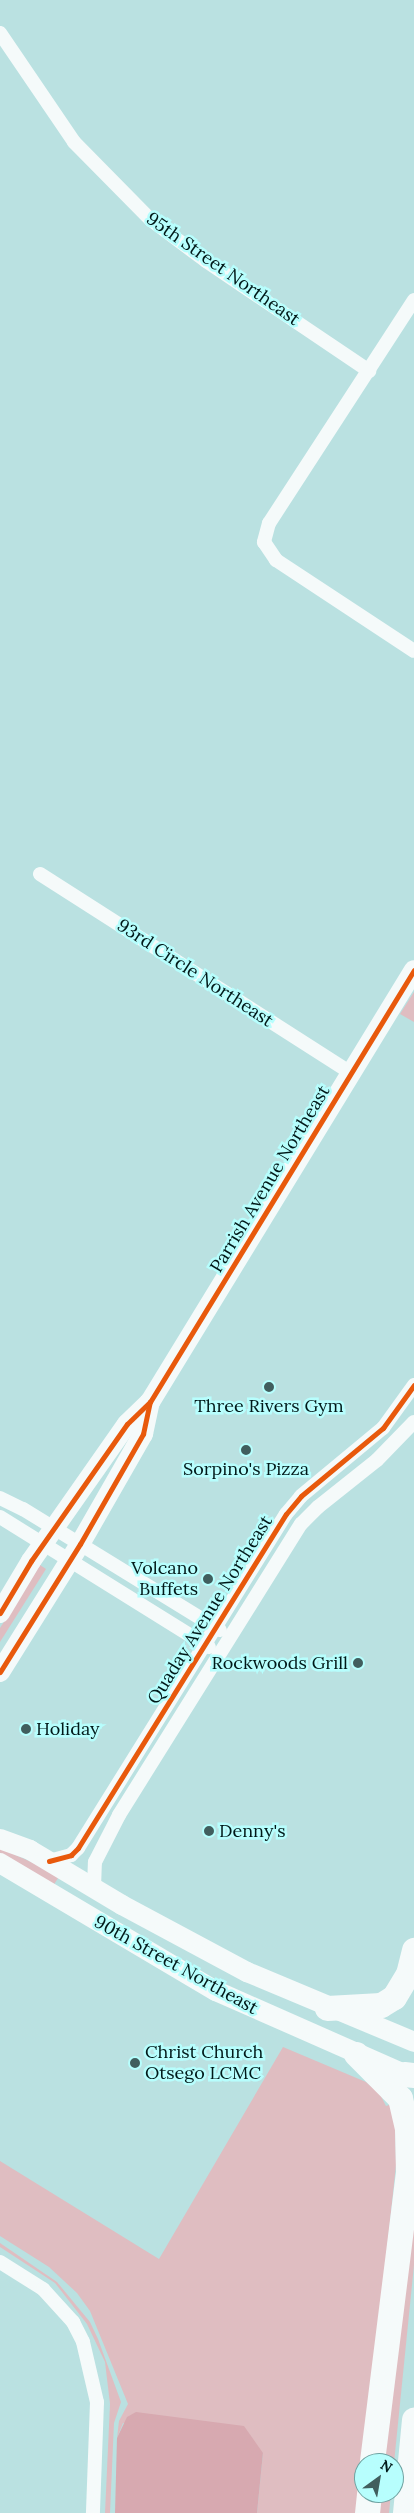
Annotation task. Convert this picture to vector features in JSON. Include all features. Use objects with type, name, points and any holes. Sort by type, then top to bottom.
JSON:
[{"type":"highway","points":[[327,2008],[382,2005],[394,1997],[408,1974],[414,1950]]},
{"type":"highway","points":[[356,2054],[390,2086],[402,2102],[408,2128],[408,2172]]},
{"type":"highway","points":[[373,2453],[408,2172],[414,2141]]},
{"type":"highway","points":[[405,2513],[414,2419]]},
{"type":"main road","name":"Parrish Avenue Northeast","points":[[0,1613],[127,1424],[150,1402],[414,970]]},
{"type":"main road","name":"Parrish Avenue Northeast","points":[[0,1672],[75,1552],[143,1434],[150,1402]]},
{"type":"main road","name":"90th Street Northeast","points":[[0,1839],[49,1861],[239,1968],[327,2008],[414,2042]]},
{"type":"main road","name":"90th Street Northeast","points":[[0,1863],[216,1991],[356,2054],[411,2075]]},
{"type":"street","name":"95th Street Northeast","points":[[0,33],[74,142],[126,197],[176,240],[369,371]]},
{"type":"street","points":[[414,300],[269,523],[264,542],[276,560],[414,650]]},
{"type":"street","name":"93rd Circle Northeast","points":[[40,874],[351,1073]]},
{"type":"street","name":"Quaday Avenue Northeast","points":[[49,1861],[71,1855],[78,1848],[213,1626],[301,1496],[383,1428],[414,1385]]},
{"type":"street","name":"Quaday Avenue Northeast","points":[[94,1888],[95,1862],[107,1837],[229,1636],[302,1524],[318,1507],[384,1454],[414,1422]]},
{"type":"street","points":[[0,1498],[50,1536],[219,1653]]},
{"type":"street","points":[[0,1517],[50,1536]]},
{"type":"street","points":[[75,1552],[229,1636]]},
{"type":"street","points":[[0,2262],[43,2288],[58,2303],[73,2322],[87,2357],[98,2402],[93,2513]]},
{"type":"shaded area","points":[[414,992],[414,1022],[400,1014]]},
{"type":"shaded area","points":[[40,1565],[46,1569],[0,1642],[0,1628]]},
{"type":"shaded area","points":[[0,1848],[60,1875],[53,1886],[0,1853]]},
{"type":"shaded area","points":[[283,2047],[366,2082],[380,2094],[386,2106],[392,2104],[395,2111],[396,2165],[365,2453],[354,2453],[354,2503],[360,2503],[359,2513],[257,2513],[263,2453],[123,2423],[117,2438],[119,2421],[128,2404],[90,2311],[77,2293],[49,2267],[0,2236],[0,2161],[159,2259]]},
{"type":"shaded area","points":[[414,2159],[414,2265],[395,2453],[377,2453]]},
{"type":"shaded area","points":[[0,2243],[57,2282],[90,2322],[98,2339],[121,2402],[114,2423],[110,2513],[105,2513],[110,2404],[105,2362],[87,2324],[55,2283],[0,2247]]},
{"type":"shaded area","points":[[136,2412],[244,2426],[263,2453],[257,2513],[115,2513],[117,2438],[127,2417]]},
{"type":"shaded area","points":[[372,2503],[390,2503],[389,2513],[370,2513]]},
{"type":"cycle path","points":[[0,1613],[31,1561],[127,1424],[150,1402],[414,970]]},
{"type":"cycle path","points":[[49,1861],[71,1855],[78,1848],[286,1514],[301,1496],[383,1428],[414,1385]]},
{"type":"cycle path","points":[[0,1672],[80,1544],[143,1434],[150,1402]]},
{"type":"place","name":"Three Rivers Gym","points":[[269,1387]]},
{"type":"place","name":"Sorpino's Pizza","points":[[246,1450]]},
{"type":"place","name":"Volcano Buffets","points":[[208,1579]]},
{"type":"place","name":"Rockwoods Grill","points":[[358,1663]]},
{"type":"place","name":"Holiday","points":[[26,1729]]},
{"type":"place","name":"Denny's","points":[[209,1831]]},
{"type":"place","name":"Christ Church Otsego LCMC","points":[[135,2063]]}]
